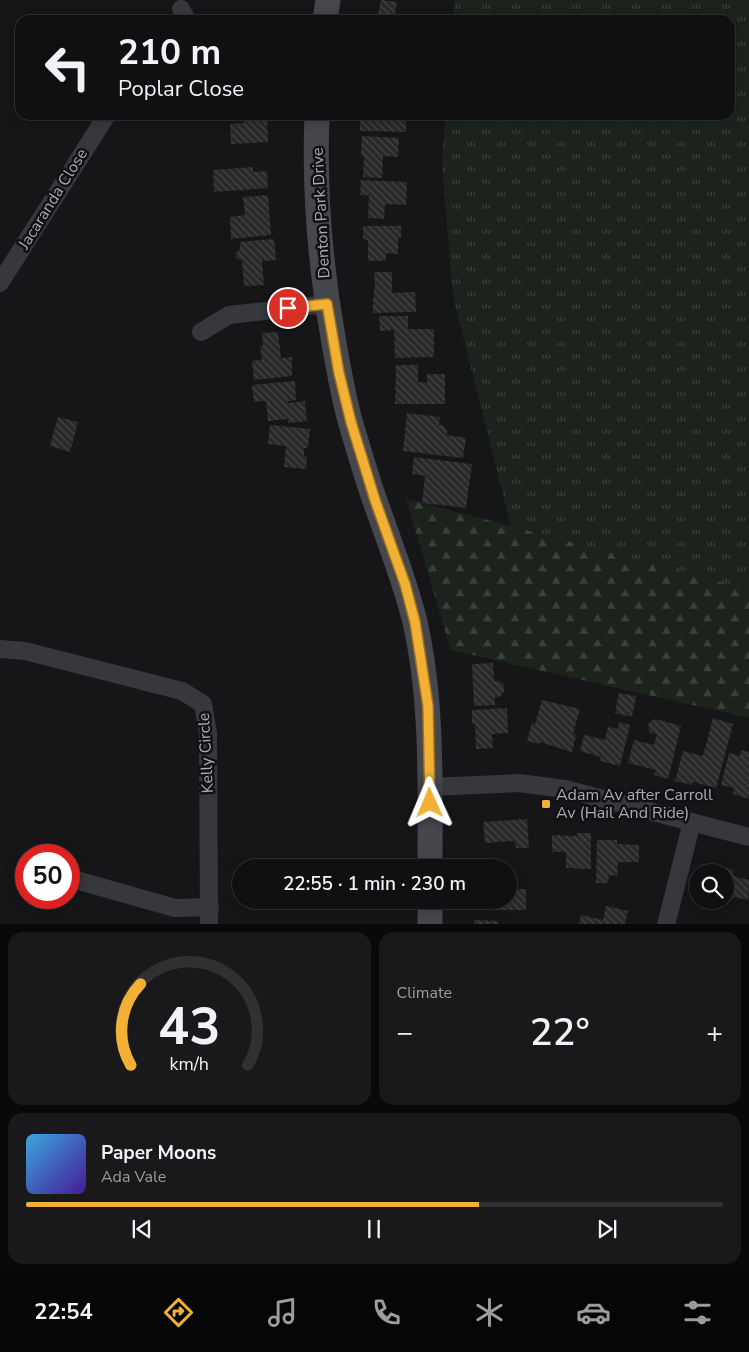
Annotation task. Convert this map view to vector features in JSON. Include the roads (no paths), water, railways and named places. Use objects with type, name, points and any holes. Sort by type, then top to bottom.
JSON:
[{"type":"main road","points":[[326,15],[328,0]]},
{"type":"main road","name":"Denton Park Drive","points":[[317,120],[316,187],[318,222],[327,304],[339,373],[351,422],[375,500],[405,584],[415,622],[428,706],[430,859]]},
{"type":"main road","points":[[430,909],[430,924]]},
{"type":"street","name":"Jacaranda Close","points":[[0,283],[104,120]]},
{"type":"street","points":[[201,332],[229,315],[327,304]]},
{"type":"street","name":"Kelly Circle","points":[[0,649],[25,651],[182,691],[203,704],[208,733],[209,924]]},
{"type":"street","points":[[430,787],[519,783],[565,789],[749,836]]},
{"type":"street","points":[[666,924],[692,822]]},
{"type":"street","points":[[80,881],[174,908],[210,907]]},
{"type":"place","name":"Adam Av after Carroll Av (Hail And Ride)","points":[[546,804]]}]
